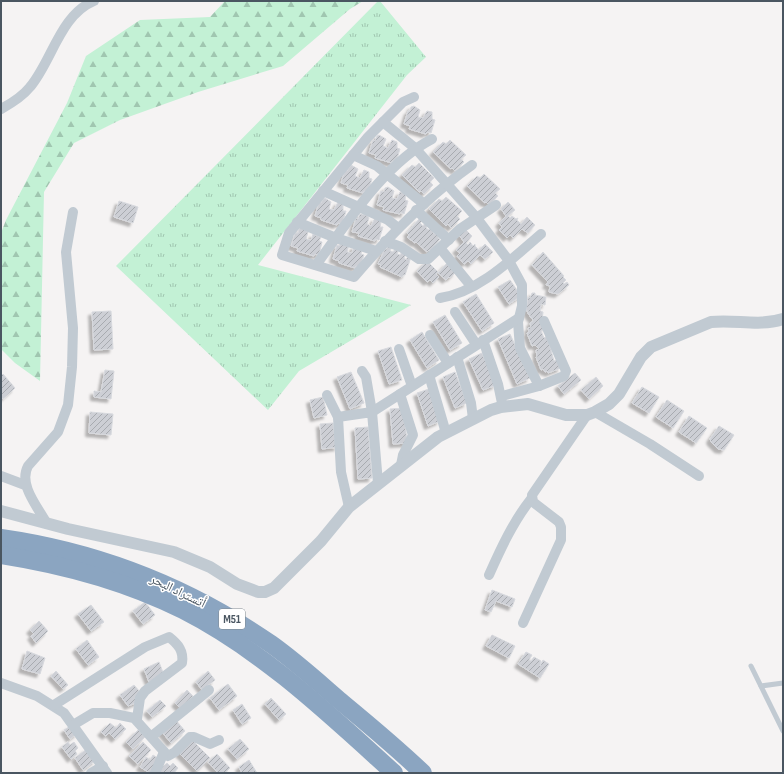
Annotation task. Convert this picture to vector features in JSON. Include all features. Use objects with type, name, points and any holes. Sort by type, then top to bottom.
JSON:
[{"type":"highway","name":"أتستراد البحر","points":[[1,538],[45,546],[114,564],[158,581],[210,606],[272,645],[424,773]]},
{"type":"highway","name":"أتستراد البحر","points":[[1,555],[45,562],[91,573],[138,590],[184,610],[234,640],[281,675],[394,773]]},
{"type":"street","points":[[1,109],[19,98],[30,87],[72,18],[86,4],[94,1]]},
{"type":"street","points":[[414,97],[403,102],[383,122],[323,190],[289,233],[282,255],[354,277],[385,241],[420,207],[445,184],[472,166]]},
{"type":"street","points":[[383,122],[415,148],[445,184],[476,217],[509,261],[522,285],[523,297],[518,328],[520,348],[539,386]]},
{"type":"street","points":[[316,265],[387,174],[415,148],[432,139]]},
{"type":"street","points":[[353,155],[377,166],[387,174],[420,207],[449,240]]},
{"type":"street","points":[[323,190],[359,208],[388,220],[398,228]]},
{"type":"street","points":[[385,241],[401,247],[419,259],[428,260],[476,217],[496,205]]},
{"type":"street","points":[[47,524],[25,485],[25,472],[28,466],[58,432],[68,405],[72,367],[73,328],[66,252],[73,212]]},
{"type":"street","points":[[297,222],[336,238],[376,251]]},
{"type":"street","points":[[440,298],[448,297],[489,276],[541,234]]},
{"type":"street","points":[[440,248],[471,286]]},
{"type":"street","points":[[455,312],[480,342],[502,402]]},
{"type":"street","points":[[338,417],[372,412],[519,318]]},
{"type":"street","points":[[489,575],[516,520],[531,499],[533,492],[551,470],[591,414],[609,404],[619,394],[641,357],[651,347],[711,322],[721,320],[766,323],[783,319]]},
{"type":"street","points":[[1,511],[47,524],[167,550],[210,568],[237,584],[258,592],[265,592],[274,588],[322,540],[349,507],[401,465],[446,433],[502,402],[564,376],[566,371],[544,321]]},
{"type":"street","points":[[430,335],[452,360],[471,403],[473,419]]},
{"type":"street","points":[[399,349],[412,386]]},
{"type":"street","points":[[362,371],[366,377],[372,412],[378,483]]},
{"type":"street","points":[[429,375],[446,433]]},
{"type":"street","points":[[400,394],[413,436],[403,455],[401,465]]},
{"type":"street","points":[[327,395],[338,417],[341,472],[349,507]]},
{"type":"street","points":[[502,402],[528,404],[566,415],[591,414],[699,476]]},
{"type":"street","points":[[1,476],[25,485]]},
{"type":"street","points":[[523,623],[561,540],[562,533],[559,522],[537,506],[531,499]]},
{"type":"street","points":[[54,705],[145,647],[169,637],[178,644],[183,657],[182,663],[146,690],[140,698],[137,719]]},
{"type":"street","points":[[1,683],[37,696],[54,705],[64,713],[105,770],[91,773]]},
{"type":"street","points":[[152,736],[209,690]]},
{"type":"street","points":[[73,725],[88,715],[102,712],[110,712],[137,719],[164,752],[170,755],[190,737],[194,737],[210,744],[219,740]]},
{"type":"street","points":[[155,773],[164,752]]},
{"type":"lane","points":[[751,666],[783,731]]},
{"type":"lane","points":[[761,686],[783,683]]},
{"type":"green space","points":[[225,1],[363,1],[350,9],[283,66],[198,92],[120,120],[74,143],[44,192],[40,381],[15,363],[1,349],[1,233],[6,220],[67,103],[86,56],[140,20],[210,17]]},
{"type":"green space","points":[[378,1],[380,1],[426,57],[407,75],[258,265],[411,305],[299,371],[268,410],[116,266]]},
{"type":"building","points":[[414,106],[420,110],[418,117],[423,118],[427,111],[432,112],[432,119],[435,120],[431,133],[427,132],[426,134],[409,129],[410,126],[404,124],[408,111],[410,111],[411,107]]},
{"type":"building","points":[[379,135],[386,139],[383,146],[388,148],[392,140],[397,142],[397,148],[400,149],[396,162],[392,161],[392,163],[375,158],[376,155],[369,153],[373,140],[375,141]]},
{"type":"building","points":[[450,140],[466,155],[461,159],[464,162],[455,171],[433,152],[443,142],[446,144]]},
{"type":"building","points":[[419,163],[434,178],[430,182],[433,185],[424,194],[421,191],[419,192],[402,175],[412,165],[415,167]]},
{"type":"building","points":[[351,165],[358,169],[355,176],[360,178],[364,170],[369,172],[369,178],[372,179],[368,192],[364,191],[363,193],[347,188],[348,185],[341,183],[345,170],[347,171]]},
{"type":"building","points":[[484,174],[500,189],[495,193],[498,196],[489,205],[467,186],[477,176],[480,178]]},
{"type":"building","points":[[388,187],[394,191],[392,198],[397,199],[400,192],[406,193],[405,200],[408,201],[404,214],[400,212],[400,214],[383,210],[384,207],[377,205],[381,191],[384,192],[385,188]]},
{"type":"building","points":[[446,197],[462,211],[457,216],[460,219],[451,228],[448,224],[446,226],[429,209],[439,199],[442,201]]},
{"type":"building","points":[[325,198],[331,202],[329,209],[334,210],[338,202],[343,204],[343,211],[346,211],[342,224],[338,223],[337,225],[321,220],[321,218],[315,216],[319,202],[321,203]]},
{"type":"building","points":[[119,201],[138,207],[133,223],[114,217]]},
{"type":"building","points":[[508,202],[515,210],[508,216],[510,218],[512,216],[516,219],[518,218],[517,220],[521,224],[527,217],[535,225],[528,233],[522,229],[513,238],[510,235],[507,238],[499,230],[502,227],[499,223],[506,216],[501,209]]},
{"type":"building","points":[[360,214],[367,215],[369,218],[367,224],[371,226],[375,218],[381,222],[380,227],[383,227],[379,240],[375,239],[375,241],[358,236],[359,233],[352,232],[356,218],[358,219]]},
{"type":"building","points":[[419,219],[422,221],[420,223],[423,226],[425,223],[428,225],[426,228],[429,230],[432,227],[435,230],[433,233],[441,233],[438,238],[440,239],[431,251],[429,250],[427,252],[416,242],[415,243],[407,237],[409,235],[407,233]]},
{"type":"building","points":[[302,228],[308,232],[306,239],[311,240],[313,234],[321,237],[319,241],[322,242],[319,255],[315,254],[314,256],[297,251],[298,248],[291,246],[295,233],[298,233],[299,229]]},
{"type":"building","points":[[465,229],[472,236],[466,243],[468,245],[470,242],[473,246],[475,244],[479,250],[485,244],[493,252],[485,259],[480,255],[471,264],[468,261],[464,264],[457,256],[460,253],[456,250],[464,242],[459,235]]},
{"type":"building","points":[[341,242],[349,245],[347,252],[352,253],[354,246],[362,249],[361,254],[364,255],[360,267],[356,266],[355,268],[339,263],[339,261],[333,259],[337,245],[339,246]]},
{"type":"building","points":[[388,246],[392,247],[390,251],[393,252],[395,249],[399,250],[397,254],[400,255],[402,252],[406,254],[404,258],[406,260],[408,256],[411,257],[405,275],[402,277],[380,267],[381,265],[378,264]]},
{"type":"building","points":[[543,252],[564,276],[563,277],[566,280],[563,283],[564,284],[567,282],[569,285],[558,294],[549,292],[550,286],[546,285],[548,282],[532,265]]},
{"type":"building","points":[[427,261],[438,272],[436,274],[439,277],[433,283],[430,280],[427,282],[417,271]]},
{"type":"building","points":[[447,263],[456,272],[446,280],[438,273]]},
{"type":"building","points":[[510,280],[521,296],[509,304],[498,287]]},
{"type":"building","points":[[532,293],[546,297],[545,305],[541,304],[540,311],[543,312],[542,322],[545,329],[541,331],[544,338],[547,336],[554,361],[557,360],[561,368],[548,373],[543,369],[541,370],[536,357],[536,350],[539,349],[535,345],[532,346],[527,333],[529,332],[528,328],[531,327],[530,323],[533,321],[528,314],[528,311],[526,311],[528,297],[530,298]]},
{"type":"building","points":[[476,294],[494,323],[482,331],[463,302]]},
{"type":"building","points":[[111,311],[113,349],[94,350],[92,312]]},
{"type":"building","points":[[445,315],[462,343],[450,350],[433,322]]},
{"type":"building","points":[[422,332],[439,360],[427,368],[410,340]]},
{"type":"building","points":[[510,334],[530,378],[517,384],[498,339]]},
{"type":"building","points":[[391,347],[402,380],[389,384],[378,351]]},
{"type":"building","points":[[482,353],[496,385],[483,390],[469,359]]},
{"type":"building","points":[[105,370],[114,371],[111,399],[94,397],[94,391],[101,392]]},
{"type":"building","points":[[351,372],[364,403],[350,409],[337,377]]},
{"type":"building","points":[[455,372],[467,403],[455,408],[443,377]]},
{"type":"building","points":[[575,373],[581,380],[564,394],[558,386]]},
{"type":"building","points":[[3,374],[15,388],[3,399],[1,397],[1,376]]},
{"type":"building","points":[[596,377],[603,386],[589,399],[581,390]]},
{"type":"building","points":[[642,387],[659,397],[649,413],[632,403]]},
{"type":"building","points":[[429,389],[440,421],[428,426],[417,393]]},
{"type":"building","points":[[323,397],[327,415],[314,418],[310,400]]},
{"type":"building","points":[[667,400],[684,411],[673,428],[656,417]]},
{"type":"building","points":[[404,408],[407,443],[393,444],[390,409]]},
{"type":"building","points":[[90,412],[113,414],[111,435],[89,433]]},
{"type":"building","points":[[689,416],[707,428],[696,443],[679,432]]},
{"type":"building","points":[[333,423],[335,441],[338,447],[322,449],[320,424]]},
{"type":"building","points":[[719,426],[734,435],[724,450],[718,449],[710,439]]},
{"type":"building","points":[[368,427],[372,478],[358,479],[355,428]]},
{"type":"building","points":[[492,590],[515,599],[512,607],[496,601],[491,612],[485,610]]},
{"type":"building","points":[[145,602],[155,615],[143,624],[133,611]]},
{"type":"building","points":[[91,605],[104,622],[91,631],[78,614]]},
{"type":"building","points":[[39,621],[48,631],[36,643],[31,636],[34,634],[30,630]]},
{"type":"building","points":[[492,635],[515,646],[509,658],[486,646]]},
{"type":"building","points":[[87,640],[99,657],[88,665],[76,649]]},
{"type":"building","points":[[27,651],[45,658],[40,674],[22,669]]},
{"type":"building","points":[[526,652],[532,655],[529,660],[531,661],[534,657],[541,661],[540,666],[543,660],[549,664],[540,678],[518,664]]},
{"type":"building","points":[[159,662],[164,675],[149,682],[144,669]]},
{"type":"building","points":[[56,671],[68,685],[63,689],[51,676]]},
{"type":"building","points":[[208,671],[215,680],[202,690],[196,682]]},
{"type":"building","points":[[228,684],[237,696],[219,710],[210,698]]},
{"type":"building","points":[[134,685],[140,692],[138,702],[128,706],[120,695]]},
{"type":"building","points":[[187,690],[193,696],[180,708],[175,703]]},
{"type":"building","points":[[271,698],[286,714],[279,720],[265,704]]},
{"type":"building","points":[[160,700],[166,706],[152,717],[147,711]]},
{"type":"building","points":[[242,704],[251,718],[242,724],[233,710]]},
{"type":"building","points":[[175,719],[185,731],[171,743],[161,731]]},
{"type":"building","points":[[110,723],[116,728],[120,723],[126,729],[115,739],[109,733],[106,736],[101,732]]},
{"type":"building","points":[[72,725],[78,733],[70,739],[64,730]]},
{"type":"building","points":[[138,730],[145,737],[133,749],[126,742]]},
{"type":"building","points":[[240,739],[249,749],[237,759],[228,749]]},
{"type":"building","points":[[192,740],[210,758],[197,771],[179,753]]},
{"type":"building","points":[[68,742],[70,745],[74,742],[78,748],[75,751],[77,754],[71,759],[62,747]]},
{"type":"building","points":[[143,742],[151,750],[138,764],[129,756]]},
{"type":"building","points":[[88,748],[96,760],[83,770],[75,758]]},
{"type":"building","points":[[217,754],[230,768],[225,773],[218,773],[208,762]]},
{"type":"building","points":[[153,755],[161,760],[152,773],[150,773],[140,767],[146,757],[150,760]]},
{"type":"building","points":[[249,760],[257,773],[242,773],[239,767]]},
{"type":"building","points":[[167,763],[170,766],[173,763],[178,768],[174,773],[160,773],[158,771]]}]
